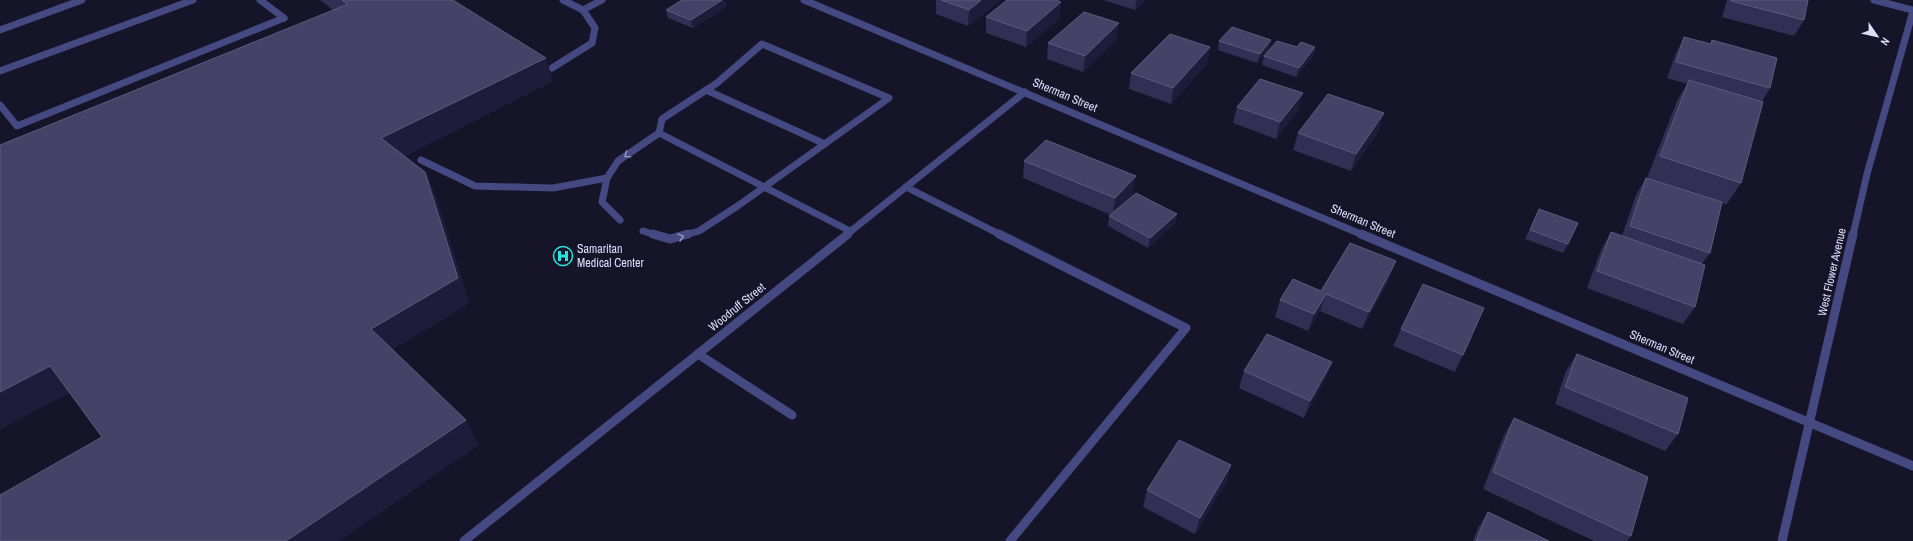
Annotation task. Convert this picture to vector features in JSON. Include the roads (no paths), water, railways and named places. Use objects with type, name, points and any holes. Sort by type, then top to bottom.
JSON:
[{"type":"street","points":[[0,30],[82,0]]},
{"type":"street","points":[[0,71],[193,0]]},
{"type":"street","points":[[0,105],[17,126],[284,18],[260,0]]},
{"type":"street","points":[[552,68],[592,43],[595,28],[583,10],[563,0]]},
{"type":"street","points":[[583,10],[602,0]]},
{"type":"street","name":"Sherman Street","points":[[804,0],[1913,466]]},
{"type":"street","points":[[1874,0],[1913,10]]},
{"type":"street","name":"West Flower Avenue","points":[[1782,541],[1867,174],[1913,10]]},
{"type":"street","points":[[620,220],[602,202],[607,178],[618,161],[659,133],[662,119],[706,90],[762,44],[889,98],[765,187],[699,231],[670,240],[643,231]]},
{"type":"street","points":[[706,90],[825,144]]},
{"type":"street","name":"Woodruff Street","points":[[464,541],[1025,92]]},
{"type":"street","points":[[659,133],[850,232]]},
{"type":"street","points":[[421,160],[475,186],[553,188],[607,178]]},
{"type":"street","points":[[906,187],[1186,328],[1010,541]]},
{"type":"street","points":[[698,354],[792,415]]},
{"type":"place","name":"Samaritan Medical Center","points":[[563,256]]}]
